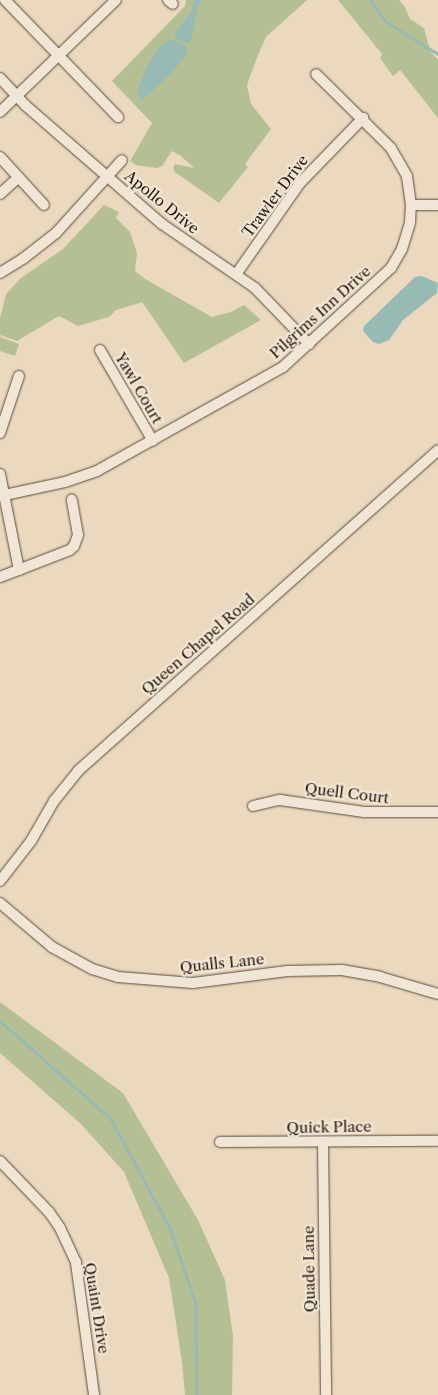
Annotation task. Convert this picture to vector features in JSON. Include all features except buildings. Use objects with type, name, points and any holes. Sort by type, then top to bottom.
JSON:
[{"type":"street","points":[[6,0],[118,117]]},
{"type":"street","points":[[0,112],[116,0]]},
{"type":"street","name":"Pilgrims Inn Drive","points":[[2,496],[81,477],[127,456],[283,368],[391,268],[406,237],[411,205],[409,183],[402,164],[391,148],[316,74]]},
{"type":"street","name":"Apollo Drive","points":[[0,78],[17,97],[174,234],[237,274],[264,296],[309,344]]},
{"type":"street","name":"Trawler Drive","points":[[237,274],[300,183],[362,118]]},
{"type":"street","points":[[0,157],[44,205]]},
{"type":"street","points":[[0,273],[24,258],[56,233],[122,160]]},
{"type":"street","points":[[0,194],[19,177]]},
{"type":"street","points":[[411,205],[438,205]]},
{"type":"street","name":"Yawl Court","points":[[100,350],[152,441]]},
{"type":"street","points":[[0,433],[19,376]]},
{"type":"street","name":"Queen Chapel Road","points":[[0,881],[31,841],[54,800],[78,772],[438,450]]},
{"type":"street","points":[[0,474],[2,496],[19,570]]},
{"type":"street","points":[[0,577],[74,546],[78,535],[72,500]]},
{"type":"street","name":"Quell Court","points":[[253,806],[280,800],[364,812],[438,812]]},
{"type":"street","name":"Qualls Lane","points":[[0,903],[52,947],[92,969],[118,977],[193,983],[287,971],[342,970],[380,977],[438,994]]},
{"type":"street","name":"Quick Place","points":[[220,1142],[438,1141]]},
{"type":"street","name":"Quade Lane","points":[[323,1142],[326,1395]]},
{"type":"street","name":"Quaint Drive","points":[[0,1160],[49,1212],[60,1228],[76,1263],[94,1395]]},
{"type":"green space","points":[[186,0],[307,0],[266,37],[256,60],[247,85],[251,104],[271,129],[245,164],[248,167],[219,203],[175,172],[173,168],[175,164],[194,168],[181,156],[172,151],[162,166],[157,168],[136,165],[130,161],[152,123],[112,81],[185,6]]},
{"type":"green space","points":[[338,0],[399,0],[405,7],[410,19],[424,28],[430,51],[438,60],[438,118],[400,70],[393,76],[380,58],[382,54]]},
{"type":"green space","points":[[104,205],[119,212],[116,218],[130,232],[137,253],[135,271],[145,279],[212,317],[231,312],[244,305],[261,320],[184,363],[142,302],[116,310],[109,317],[78,326],[59,316],[17,341],[0,335],[0,318],[6,294],[21,278],[63,249]]},
{"type":"green space","points":[[0,337],[19,344],[15,356],[0,351]]},
{"type":"green space","points":[[0,1002],[123,1093],[198,1220],[225,1280],[233,1336],[232,1395],[185,1395],[169,1278],[124,1172],[81,1124],[0,1053]]},
{"type":"water","points":[[194,0],[202,0],[197,10],[192,38],[188,43],[183,42],[175,38],[175,33],[191,12]]},
{"type":"water","points":[[169,39],[186,46],[188,52],[170,75],[143,99],[139,99],[137,92],[145,70],[158,48]]},
{"type":"water","points":[[422,276],[438,283],[437,293],[403,320],[389,340],[379,344],[373,342],[363,331],[364,326],[415,277]]},
{"type":"waterway","points":[[371,0],[385,21],[438,54]]},
{"type":"waterway","points":[[0,1021],[111,1119],[170,1228],[196,1304],[197,1395]]}]
